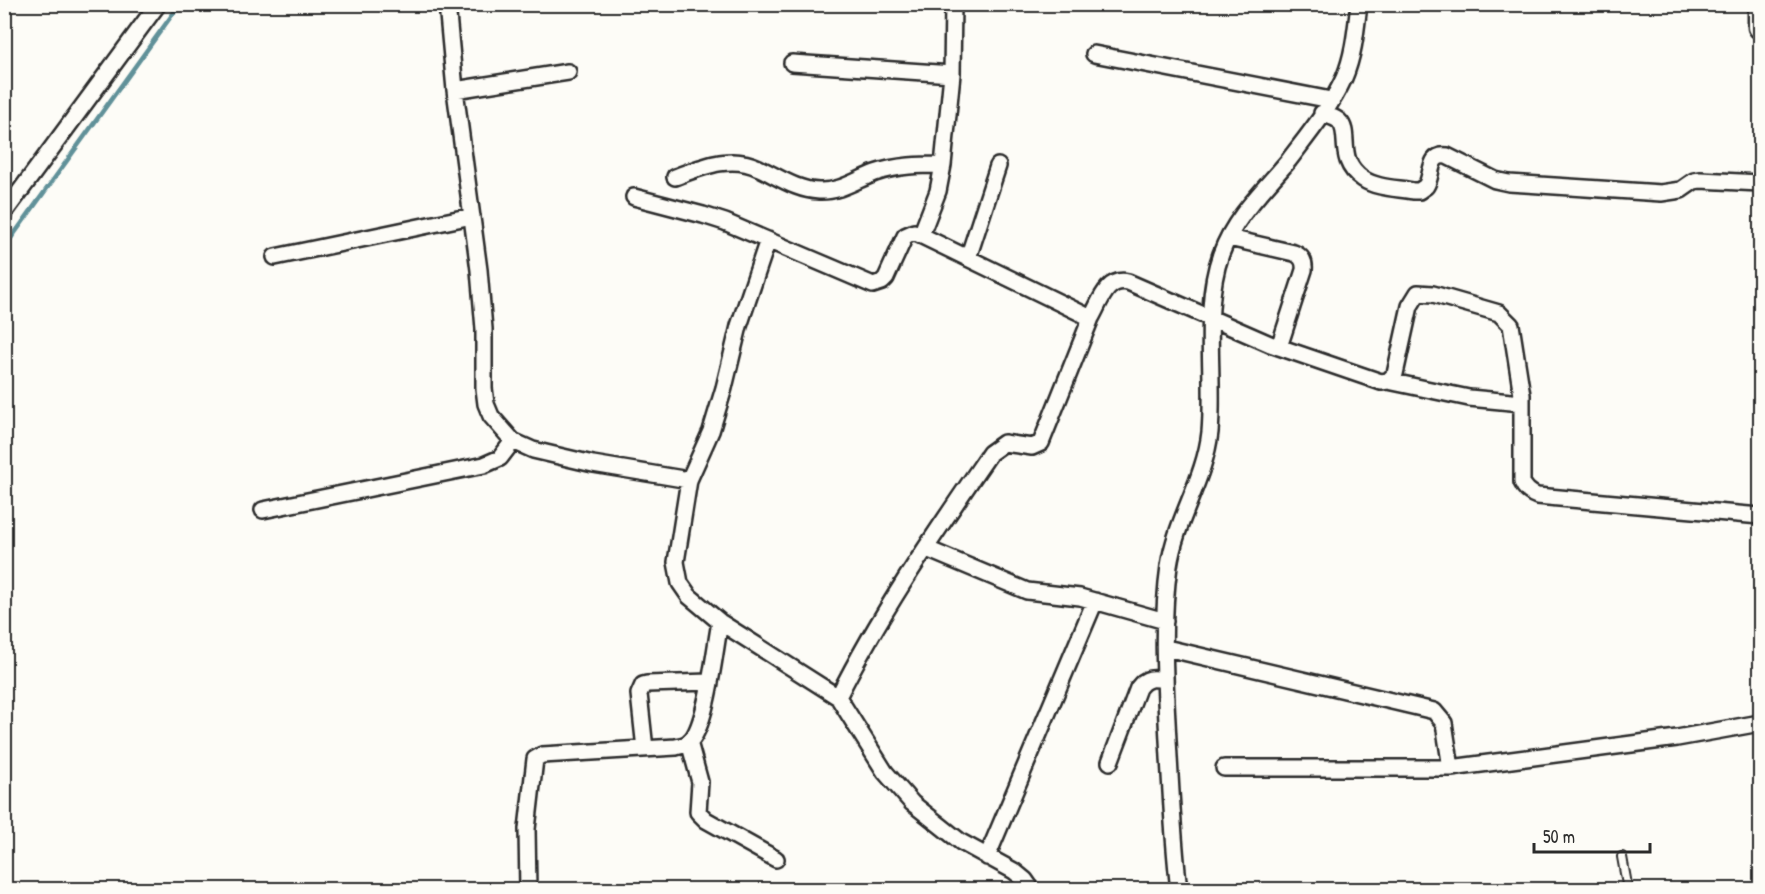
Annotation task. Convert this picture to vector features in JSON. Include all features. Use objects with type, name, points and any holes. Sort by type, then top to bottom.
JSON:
[{"type":"main road","points":[[1760,4],[1761,27]]},
{"type":"street","points":[[4,213],[158,4]]},
{"type":"street","points":[[447,4],[484,329],[484,388],[486,404],[491,416],[513,441],[533,450],[593,464],[689,480]]},
{"type":"street","points":[[921,235],[938,191],[943,165],[952,74],[953,4]]},
{"type":"street","points":[[1179,890],[1165,680],[1166,589],[1174,540],[1203,466],[1210,431],[1211,318],[1217,270],[1228,238],[1247,207],[1288,160],[1344,78],[1350,58],[1359,4]]},
{"type":"street","points":[[1094,54],[1331,100]]},
{"type":"street","points":[[792,63],[952,74]]},
{"type":"street","points":[[456,90],[568,72]]},
{"type":"street","points":[[1322,113],[1341,123],[1344,131],[1345,154],[1357,174],[1373,184],[1413,191],[1419,191],[1426,186],[1435,158],[1442,155],[1494,180],[1509,183],[1661,193],[1681,190],[1694,181],[1700,180],[1761,183]]},
{"type":"street","points":[[675,177],[711,164],[726,161],[743,162],[759,167],[792,185],[819,191],[836,190],[905,166],[943,165]]},
{"type":"street","points":[[968,258],[998,166]]},
{"type":"street","points":[[634,197],[703,215],[873,285],[886,278],[905,236],[914,232],[1091,318]]},
{"type":"street","points":[[275,257],[472,216]]},
{"type":"street","points":[[1228,238],[1294,253],[1303,260],[1304,270],[1279,347]]},
{"type":"street","points":[[768,240],[739,326],[711,431],[689,480],[677,548],[677,570],[681,583],[689,596],[720,622],[838,697],[900,790],[941,827],[987,857],[1014,871],[1026,880],[1032,890]]},
{"type":"street","points":[[838,697],[859,655],[990,453],[996,447],[1009,442],[1032,447],[1041,443],[1091,318],[1108,287],[1113,283],[1122,281],[1279,347],[1374,380],[1468,398],[1522,403]]},
{"type":"street","points":[[1388,381],[1397,369],[1410,306],[1418,293],[1433,294],[1499,313],[1506,318],[1513,335],[1522,403],[1522,482],[1531,494],[1761,516]]},
{"type":"street","points":[[263,510],[484,465],[500,458],[513,441]]},
{"type":"street","points":[[927,549],[1027,591],[1070,595],[1165,621]]},
{"type":"street","points":[[987,857],[1095,601]]},
{"type":"street","points":[[528,890],[527,829],[535,759],[542,755],[676,747],[689,742],[704,716],[720,622]]},
{"type":"street","points":[[1166,648],[1434,711],[1444,723],[1450,768]]},
{"type":"street","points":[[1110,762],[1138,688],[1145,680],[1151,678],[1165,680]]},
{"type":"street","points":[[645,749],[639,694],[643,685],[709,681]]},
{"type":"street","points":[[1224,768],[1450,768],[1677,738],[1761,723]]},
{"type":"street","points":[[689,742],[700,782],[698,812],[706,820],[776,859]]},
{"type":"lane","points":[[1622,857],[1628,890]]},
{"type":"waterway","points":[[4,248],[180,4]]}]
